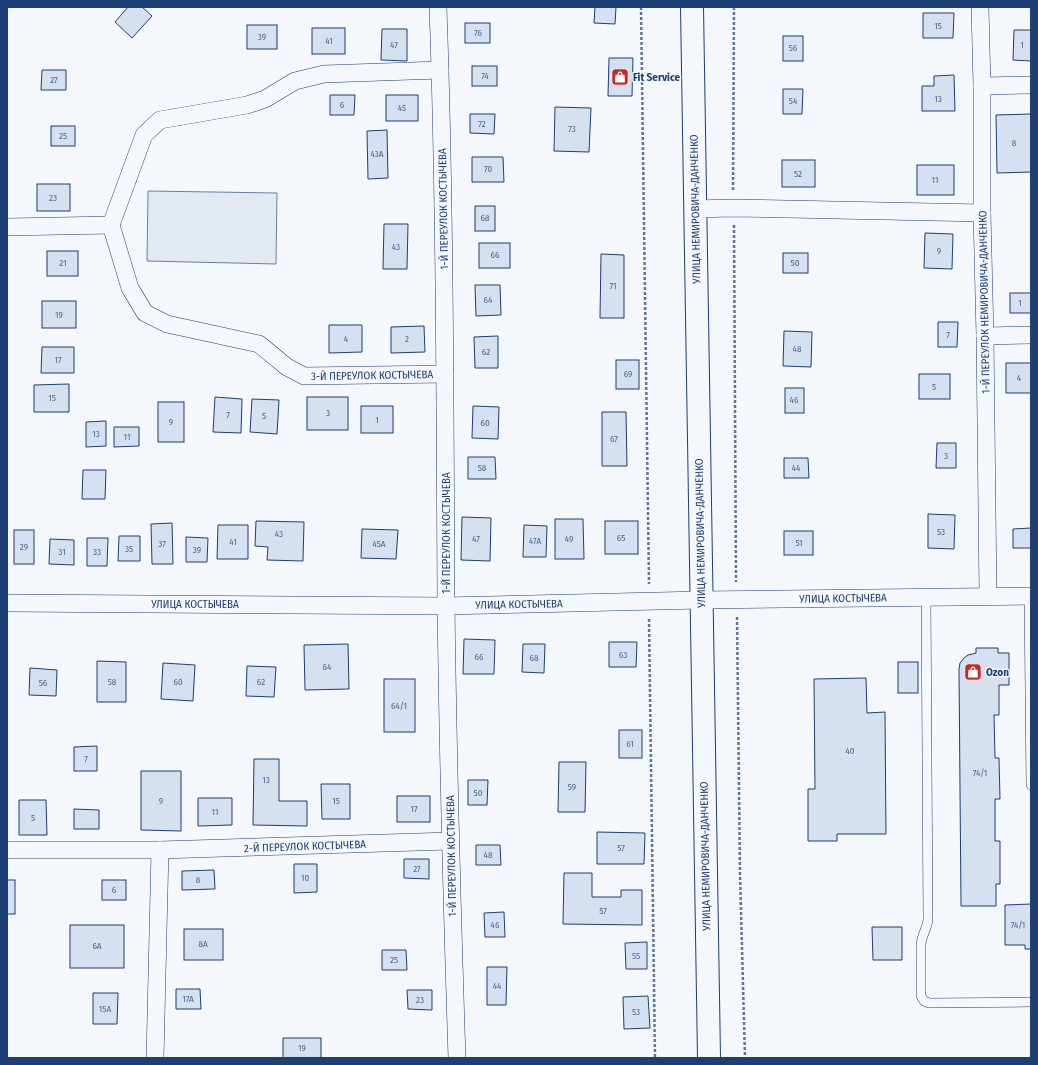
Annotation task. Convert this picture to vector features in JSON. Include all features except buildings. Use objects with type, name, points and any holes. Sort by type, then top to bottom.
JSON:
[{"type":"main road","name":"УЛИЦА НЕМИРОВИЧА-ДАНЧЕНКО","points":[[692,7],[694,209],[709,1058]]},
{"type":"street","name":"1-Й ПЕРЕУЛОК КОСТЫЧЕВА","points":[[438,7],[445,374],[446,606],[450,841],[457,1058]]},
{"type":"street","name":"1-Й ПЕРЕУЛОК НЕМИРОВИЧА-ДАНЧЕНКО","points":[[980,7],[988,596]]},
{"type":"street","points":[[7,227],[111,225],[144,136],[160,120],[246,105],[265,99],[295,81],[324,74],[440,70]]},
{"type":"street","points":[[982,86],[1031,86]]},
{"type":"street","points":[[694,209],[733,208],[982,212]]},
{"type":"street","name":"3-Й ПЕРЕУЛОК КОСТЫЧЕВА","points":[[111,225],[130,288],[145,313],[167,324],[259,344],[287,367],[304,376],[445,374]]},
{"type":"street","points":[[985,336],[1031,335]]},
{"type":"street","name":"УЛИЦА КОСТЫЧЕВА","points":[[7,603],[446,606],[736,599],[1030,596]]},
{"type":"street","name":"2-Й ПЕРЕУЛОК КОСТЫЧЕВА","points":[[7,850],[160,850],[450,841]]},
{"type":"street","points":[[155,1058],[160,850]]},
{"type":"lane","points":[[1030,596],[1031,785]]},
{"type":"lane","points":[[926,597],[928,920],[921,944],[921,996],[924,1001],[929,1003],[1031,1002]]},
{"type":"path","points":[[641,7],[655,1058]]},
{"type":"path","points":[[734,7],[733,208],[736,599],[740,874],[745,1058]]},
{"type":"shaded area","points":[[148,191],[277,193],[276,264],[147,261]]},
{"type":"place","name":"Fit Service","points":[[620,77]]},
{"type":"place","name":"Ozon","points":[[973,672]]}]
